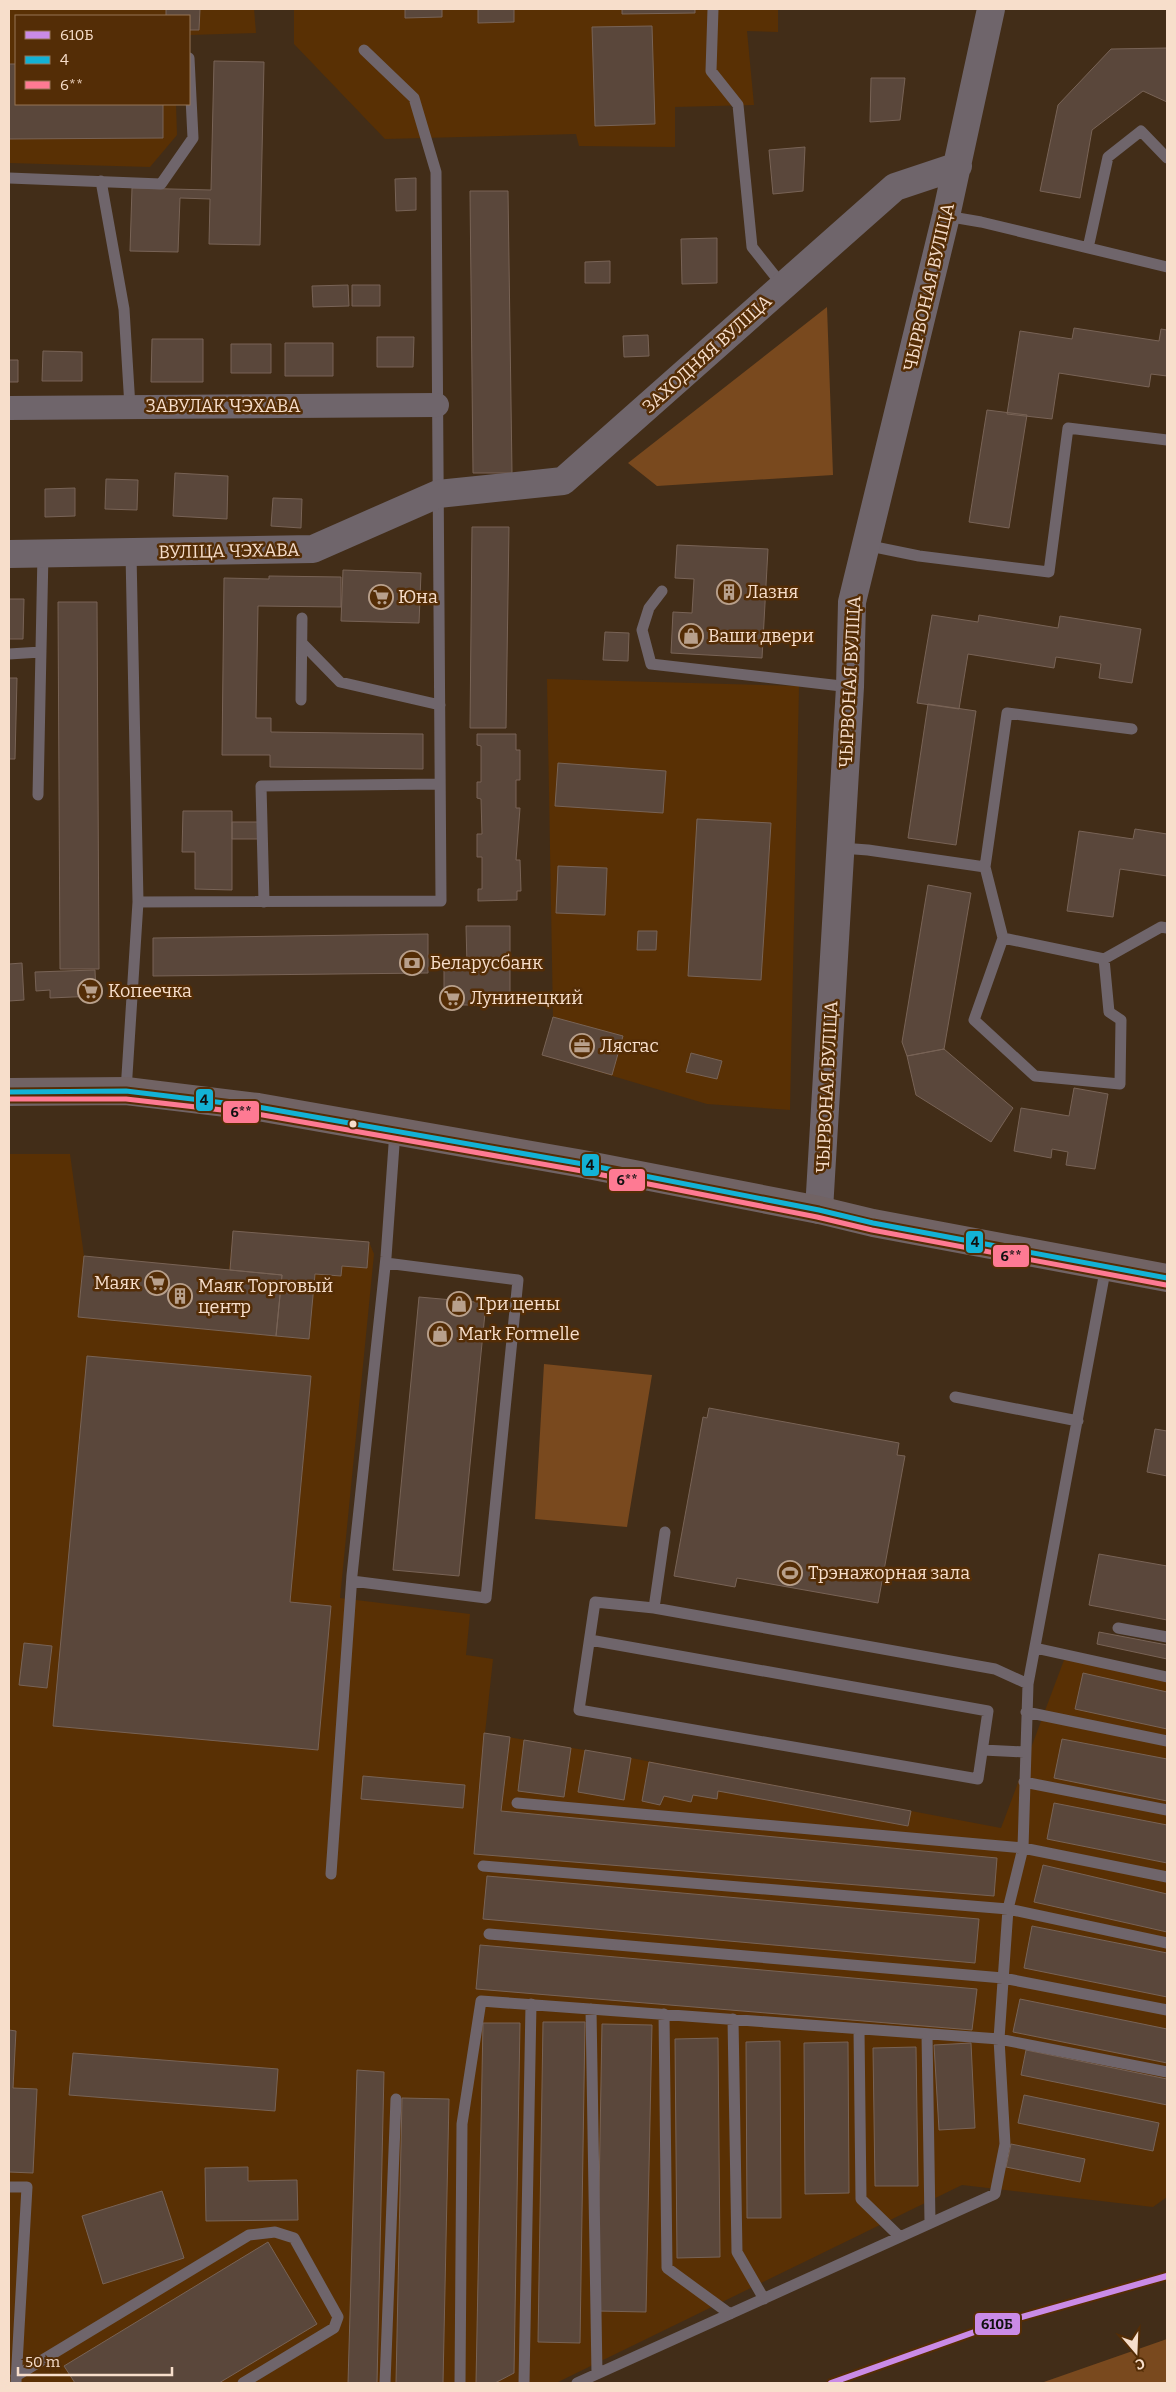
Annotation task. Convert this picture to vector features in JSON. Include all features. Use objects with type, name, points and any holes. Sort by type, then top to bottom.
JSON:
[{"type":"main road","points":[[9,1092],[126,1092],[258,1107],[584,1164],[819,1210],[873,1223],[1167,1278]]},
{"type":"street","name":"ЧЫРВОНАЯ ВУЛІЦА","points":[[819,1210],[850,687],[852,602],[864,545],[878,504],[958,166],[991,9]]},
{"type":"street","name":"ЗАХОДНЯЯ ВУЛІЦА","points":[[438,494],[563,481],[895,187],[958,166]]},
{"type":"street","name":"ЗАВУЛАК ЧЭХАВА","points":[[9,408],[438,405]]},
{"type":"street","name":"ВУЛІЦА ЧЭХАВА","points":[[9,554],[313,549],[438,494]]},
{"type":"lane","points":[[713,9],[711,71],[738,105],[752,247],[783,286]]},
{"type":"lane","points":[[138,902],[441,901],[436,172],[414,98],[364,50]]},
{"type":"lane","points":[[9,178],[161,184],[193,138],[190,78]]},
{"type":"lane","points":[[1088,248],[1108,157],[1141,131],[1167,158]]},
{"type":"lane","points":[[101,181],[124,309],[130,407]]},
{"type":"lane","points":[[946,216],[981,222],[1167,266]]},
{"type":"lane","points":[[864,545],[919,556],[1049,572],[1068,428],[1167,440]]},
{"type":"lane","points":[[38,795],[42,553]]},
{"type":"lane","points":[[126,1092],[138,902],[131,553]]},
{"type":"lane","points":[[662,591],[649,608],[642,630],[651,664],[850,687]]},
{"type":"lane","points":[[301,700],[302,618]]},
{"type":"lane","points":[[302,644],[340,682],[440,705]]},
{"type":"lane","points":[[9,654],[41,652]]},
{"type":"lane","points":[[1104,959],[1109,1012],[1121,1020],[1120,1084],[1035,1076],[974,1020],[1003,938],[984,867],[1007,713],[1132,729]]},
{"type":"lane","points":[[264,902],[261,786],[440,784]]},
{"type":"lane","points":[[841,848],[868,850],[984,867]]},
{"type":"lane","points":[[1003,938],[1104,959],[1161,927],[1167,928]]},
{"type":"lane","points":[[331,1874],[352,1581],[386,1263],[395,1131]]},
{"type":"lane","points":[[352,1581],[486,1598],[518,1280],[386,1263]]},
{"type":"lane","points":[[577,2383],[995,2194],[1006,2144],[998,2039],[1008,1909],[1023,1848],[1024,1752],[1028,1684],[1106,1266]]},
{"type":"lane","points":[[955,1397],[1078,1421]]},
{"type":"lane","points":[[654,1608],[665,1532]]},
{"type":"lane","points":[[590,1640],[988,1711],[984,1750],[978,1779],[578,1710],[595,1602],[654,1608],[995,1669],[1028,1684]]},
{"type":"lane","points":[[1118,1628],[1167,1637]]},
{"type":"lane","points":[[1035,1648],[1167,1677]]},
{"type":"lane","points":[[1026,1712],[1167,1741]]},
{"type":"lane","points":[[984,1750],[1024,1752]]},
{"type":"lane","points":[[1024,1782],[1167,1810]]},
{"type":"lane","points":[[517,1803],[1023,1848],[1167,1877]]},
{"type":"lane","points":[[482,1866],[1008,1909],[1167,1943]]},
{"type":"lane","points":[[489,1934],[1003,1978],[1167,2010]]},
{"type":"lane","points":[[460,2383],[462,2124],[481,2000],[998,2039],[1167,2072]]},
{"type":"lane","points":[[524,2383],[532,2004]]},
{"type":"lane","points":[[591,2009],[596,2374]]},
{"type":"lane","points":[[664,2014],[667,2268],[730,2314]]},
{"type":"lane","points":[[733,2019],[737,2252],[764,2298]]},
{"type":"lane","points":[[859,2029],[861,2199],[900,2237]]},
{"type":"lane","points":[[927,2034],[930,2224]]},
{"type":"lane","points":[[385,2383],[396,2099]]},
{"type":"lane","points":[[9,2187],[27,2187],[16,2379]]},
{"type":"lane","points":[[16,2379],[249,2235],[275,2232],[294,2238],[338,2317],[334,2328],[243,2383]]},
{"type":"shaded area","points":[[9,9],[254,9],[256,33],[190,35],[190,15],[15,15],[15,105],[176,105],[177,135],[150,167],[9,163]]},
{"type":"shaded area","points":[[294,9],[778,9],[778,32],[747,31],[754,105],[675,107],[675,147],[579,146],[576,134],[385,139],[294,44]]},
{"type":"shaded area","points":[[827,307],[833,475],[657,486],[628,463]]},
{"type":"shaded area","points":[[547,679],[799,686],[790,1110],[707,1104],[542,1055],[553,1017]]},
{"type":"shaded area","points":[[9,1154],[70,1154],[84,1256],[229,1270],[233,1231],[369,1242],[374,1254],[340,1598],[470,1614],[466,1655],[493,1659],[485,1733],[631,1758],[1001,1828],[1067,1652],[1167,1678],[1167,2197],[1153,2207],[962,2185],[556,2383],[9,2383]]},
{"type":"shaded area","points":[[544,1364],[652,1375],[627,1527],[535,1519]]},
{"type":"shaded area","points":[[1167,2339],[1167,2383],[1041,2383]]},
{"type":"building","points":[[166,9],[200,9],[199,30],[190,30],[190,15],[166,15]]},
{"type":"building","points":[[405,9],[442,9],[442,17],[405,18]]},
{"type":"building","points":[[478,9],[514,9],[514,22],[478,23]]},
{"type":"building","points":[[622,9],[695,9],[695,13],[622,14]]},
{"type":"building","points":[[652,26],[655,124],[595,126],[592,27]]},
{"type":"building","points":[[1167,48],[1167,102],[1143,91],[1092,130],[1080,198],[1040,191],[1058,105],[1111,49]]},
{"type":"building","points":[[214,61],[264,62],[260,245],[209,244],[210,199],[180,198],[178,252],[130,251],[132,188],[211,190]]},
{"type":"building","points":[[9,64],[15,64],[15,105],[163,105],[163,138],[9,139]]},
{"type":"building","points":[[871,78],[905,78],[900,120],[870,122]]},
{"type":"building","points":[[805,147],[803,191],[773,194],[769,150]]},
{"type":"building","points":[[416,178],[416,210],[396,211],[395,179]]},
{"type":"building","points":[[470,191],[508,191],[512,473],[473,473]]},
{"type":"building","points":[[717,238],[717,283],[682,284],[681,239]]},
{"type":"building","points":[[610,261],[610,283],[585,283],[585,262]]},
{"type":"building","points":[[348,285],[349,306],[313,307],[312,286]]},
{"type":"building","points":[[352,285],[380,285],[380,306],[352,306]]},
{"type":"building","points":[[1074,328],[1159,341],[1161,329],[1167,330],[1167,376],[1151,374],[1149,387],[1059,373],[1052,419],[1007,414],[1020,331],[1072,339]]},
{"type":"building","points":[[648,335],[649,356],[624,357],[623,336]]},
{"type":"building","points":[[377,337],[414,337],[413,367],[377,367]]},
{"type":"building","points":[[152,339],[203,339],[203,382],[151,382]]},
{"type":"building","points":[[285,343],[333,343],[333,376],[285,376]]},
{"type":"building","points":[[231,344],[271,344],[271,373],[231,373]]},
{"type":"building","points":[[43,351],[82,352],[82,381],[42,381]]},
{"type":"building","points":[[9,360],[18,360],[18,382],[9,382]]},
{"type":"building","points":[[987,410],[1027,415],[1009,528],[969,522]]},
{"type":"building","points":[[175,473],[228,476],[227,519],[173,516]]},
{"type":"building","points":[[106,479],[138,480],[137,510],[105,509]]},
{"type":"building","points":[[75,488],[75,516],[45,517],[45,489]]},
{"type":"building","points":[[273,498],[302,499],[301,528],[271,526]]},
{"type":"building","points":[[472,527],[509,527],[506,728],[470,728]]},
{"type":"building","name":"Лазня","points":[[677,545],[768,549],[762,658],[671,653],[673,612],[692,613],[694,579],[675,578]]},
{"type":"building","name":"Юна","points":[[343,570],[421,573],[419,623],[341,621]]},
{"type":"building","points":[[269,576],[341,577],[341,607],[258,606],[256,718],[271,718],[271,732],[423,734],[423,769],[270,767],[270,755],[222,755],[224,578],[269,579]]},
{"type":"building","points":[[9,599],[24,599],[23,639],[9,639]]},
{"type":"building","points":[[58,602],[97,602],[99,969],[60,969]]},
{"type":"building","points":[[932,615],[978,622],[979,615],[1058,628],[1060,616],[1141,629],[1132,683],[1099,678],[1101,664],[1056,657],[1054,668],[968,654],[959,709],[917,703]]},
{"type":"building","points":[[605,632],[629,633],[628,661],[603,660]]},
{"type":"building","points":[[9,678],[17,678],[15,759],[9,759]]},
{"type":"building","points":[[928,704],[976,711],[956,845],[908,838]]},
{"type":"building","points":[[477,734],[516,734],[516,750],[520,750],[520,780],[516,780],[516,808],[520,808],[516,860],[520,860],[521,891],[517,891],[517,900],[478,901],[478,889],[482,889],[482,857],[477,857],[477,834],[482,834],[481,799],[477,798],[477,782],[481,782],[481,746],[477,745]]},
{"type":"building","points":[[558,763],[666,771],[663,813],[555,806]]},
{"type":"building","points":[[183,811],[232,811],[232,890],[195,889],[195,852],[182,852]]},
{"type":"building","points":[[697,819],[771,823],[761,980],[688,976]]},
{"type":"building","points":[[232,822],[258,822],[258,839],[232,839]]},
{"type":"building","points":[[1135,829],[1167,834],[1167,876],[1120,869],[1113,917],[1067,911],[1079,831],[1133,839]]},
{"type":"building","points":[[558,866],[607,868],[605,915],[556,913]]},
{"type":"building","points":[[928,885],[971,893],[944,1049],[907,1056],[902,1042]]},
{"type":"building","points":[[466,926],[510,926],[510,1005],[444,1005],[444,965],[467,965]]},
{"type":"building","points":[[638,931],[657,931],[656,950],[637,950]]},
{"type":"building","points":[[428,934],[428,973],[153,976],[153,938]]},
{"type":"building","points":[[22,963],[24,1000],[9,1001],[9,964]]},
{"type":"building","points":[[95,970],[96,996],[50,998],[50,990],[36,991],[35,972]]},
{"type":"building","name":"Лясгас","points":[[553,1017],[623,1036],[612,1075],[542,1055]]},
{"type":"building","points":[[944,1049],[1013,1108],[991,1142],[916,1095],[907,1056]]},
{"type":"building","points":[[691,1053],[722,1061],[717,1079],[686,1072]]},
{"type":"building","points":[[1074,1088],[1108,1094],[1095,1169],[1066,1165],[1068,1152],[1052,1149],[1051,1158],[1014,1151],[1021,1108],[1069,1116]]},
{"type":"building","points":[[233,1231],[369,1242],[367,1268],[342,1266],[341,1276],[315,1274],[309,1339],[276,1336],[282,1275],[230,1270]]},
{"type":"building","name":"Маяк Торговый центр","points":[[84,1256],[282,1275],[276,1336],[78,1317]]},
{"type":"building","points":[[419,1297],[486,1303],[459,1576],[393,1570]]},
{"type":"building","points":[[87,1356],[311,1376],[290,1602],[331,1606],[318,1750],[53,1726]]},
{"type":"building","points":[[709,1408],[899,1443],[897,1455],[905,1456],[878,1603],[737,1578],[735,1587],[674,1576],[703,1417],[707,1418]]},
{"type":"building","points":[[1155,1429],[1167,1431],[1167,1476],[1147,1472]]},
{"type":"building","points":[[1099,1554],[1167,1566],[1167,1620],[1089,1605]]},
{"type":"building","points":[[1099,1632],[1167,1645],[1167,1659],[1097,1644]]},
{"type":"building","points":[[24,1643],[52,1646],[47,1688],[19,1685]]},
{"type":"building","points":[[1083,1673],[1167,1692],[1167,1729],[1075,1709]]},
{"type":"building","points":[[484,1733],[510,1737],[501,1811],[997,1858],[994,1896],[474,1854]]},
{"type":"building","points":[[1062,1739],[1167,1759],[1167,1801],[1054,1778]]},
{"type":"building","points":[[524,1740],[571,1748],[564,1797],[518,1791]]},
{"type":"building","points":[[585,1750],[631,1758],[624,1800],[578,1792]]},
{"type":"building","points":[[649,1762],[911,1811],[908,1826],[718,1791],[717,1799],[693,1795],[691,1802],[664,1796],[660,1805],[642,1801]]},
{"type":"building","points":[[363,1776],[465,1785],[463,1808],[361,1799]]},
{"type":"building","points":[[1054,1803],[1167,1825],[1167,1863],[1047,1839]]},
{"type":"building","points":[[1043,1865],[1167,1894],[1167,1932],[1034,1902]]},
{"type":"building","points":[[487,1876],[979,1919],[975,1963],[483,1919]]},
{"type":"building","points":[[1032,1926],[1167,1953],[1167,1997],[1024,1968]]},
{"type":"building","points":[[480,1945],[977,1989],[972,2030],[476,1989]]},
{"type":"building","points":[[1020,1999],[1167,2029],[1167,2063],[1013,2032]]},
{"type":"building","points":[[543,2022],[585,2022],[580,2343],[538,2342]]},
{"type":"building","points":[[483,2023],[520,2023],[514,2373],[495,2383],[476,2383]]},
{"type":"building","points":[[602,2024],[652,2025],[646,2312],[597,2311]]},
{"type":"building","points":[[9,2030],[16,2031],[13,2088],[37,2089],[33,2173],[9,2172]]},
{"type":"building","points":[[718,2038],[720,2257],[677,2258],[675,2039]]},
{"type":"building","points":[[780,2041],[781,2218],[747,2218],[746,2042]]},
{"type":"building","points":[[848,2042],[849,2193],[805,2194],[804,2043]]},
{"type":"building","points":[[971,2043],[975,2128],[939,2130],[934,2045]]},
{"type":"building","points":[[916,2047],[918,2186],[875,2186],[873,2048]]},
{"type":"building","points":[[1026,2050],[1167,2079],[1167,2105],[1021,2075]]},
{"type":"building","points":[[73,2053],[278,2069],[275,2111],[69,2095]]},
{"type":"building","points":[[357,2070],[384,2072],[377,2383],[348,2383]]},
{"type":"building","points":[[1024,2095],[1159,2123],[1153,2151],[1018,2123]]},
{"type":"building","points":[[402,2098],[449,2099],[443,2383],[396,2383]]},
{"type":"building","points":[[1011,2144],[1085,2159],[1080,2182],[1006,2167]]},
{"type":"building","points":[[248,2167],[248,2181],[297,2180],[298,2220],[206,2221],[205,2168]]},
{"type":"building","points":[[162,2191],[184,2258],[103,2284],[82,2216]]},
{"type":"building","points":[[268,2242],[317,2324],[219,2383],[75,2383],[64,2366]]},
{"type":"transit line","name":"4","points":[[9,1092],[126,1091],[258,1107],[583,1164],[819,1210],[873,1223],[1167,1278]]},
{"type":"transit line","name":"6**","points":[[9,1099],[126,1099],[257,1114],[582,1171],[817,1217],[872,1230],[1166,1285]]},
{"type":"transit line","name":"610Б","points":[[831,2383],[997,2324],[1167,2276]]},
{"type":"place","name":"Лазня","points":[[729,592]]},
{"type":"place","name":"Юна","points":[[381,597]]},
{"type":"place","name":"Ваши двери","points":[[691,636]]},
{"type":"place","name":"Беларусбанк","points":[[412,963]]},
{"type":"place","name":"Копеечка","points":[[90,991]]},
{"type":"place","name":"Лунинецкий","points":[[452,998]]},
{"type":"place","name":"Лясгас","points":[[582,1046]]},
{"type":"place","name":"Маяк","points":[[157,1283]]},
{"type":"place","name":"Маяк Торговый центр","points":[[180,1296]]},
{"type":"place","name":"Три цены","points":[[459,1304]]},
{"type":"place","name":"Mark Formelle","points":[[440,1334]]},
{"type":"place","name":"Трэнажорная зала","points":[[790,1573]]}]
